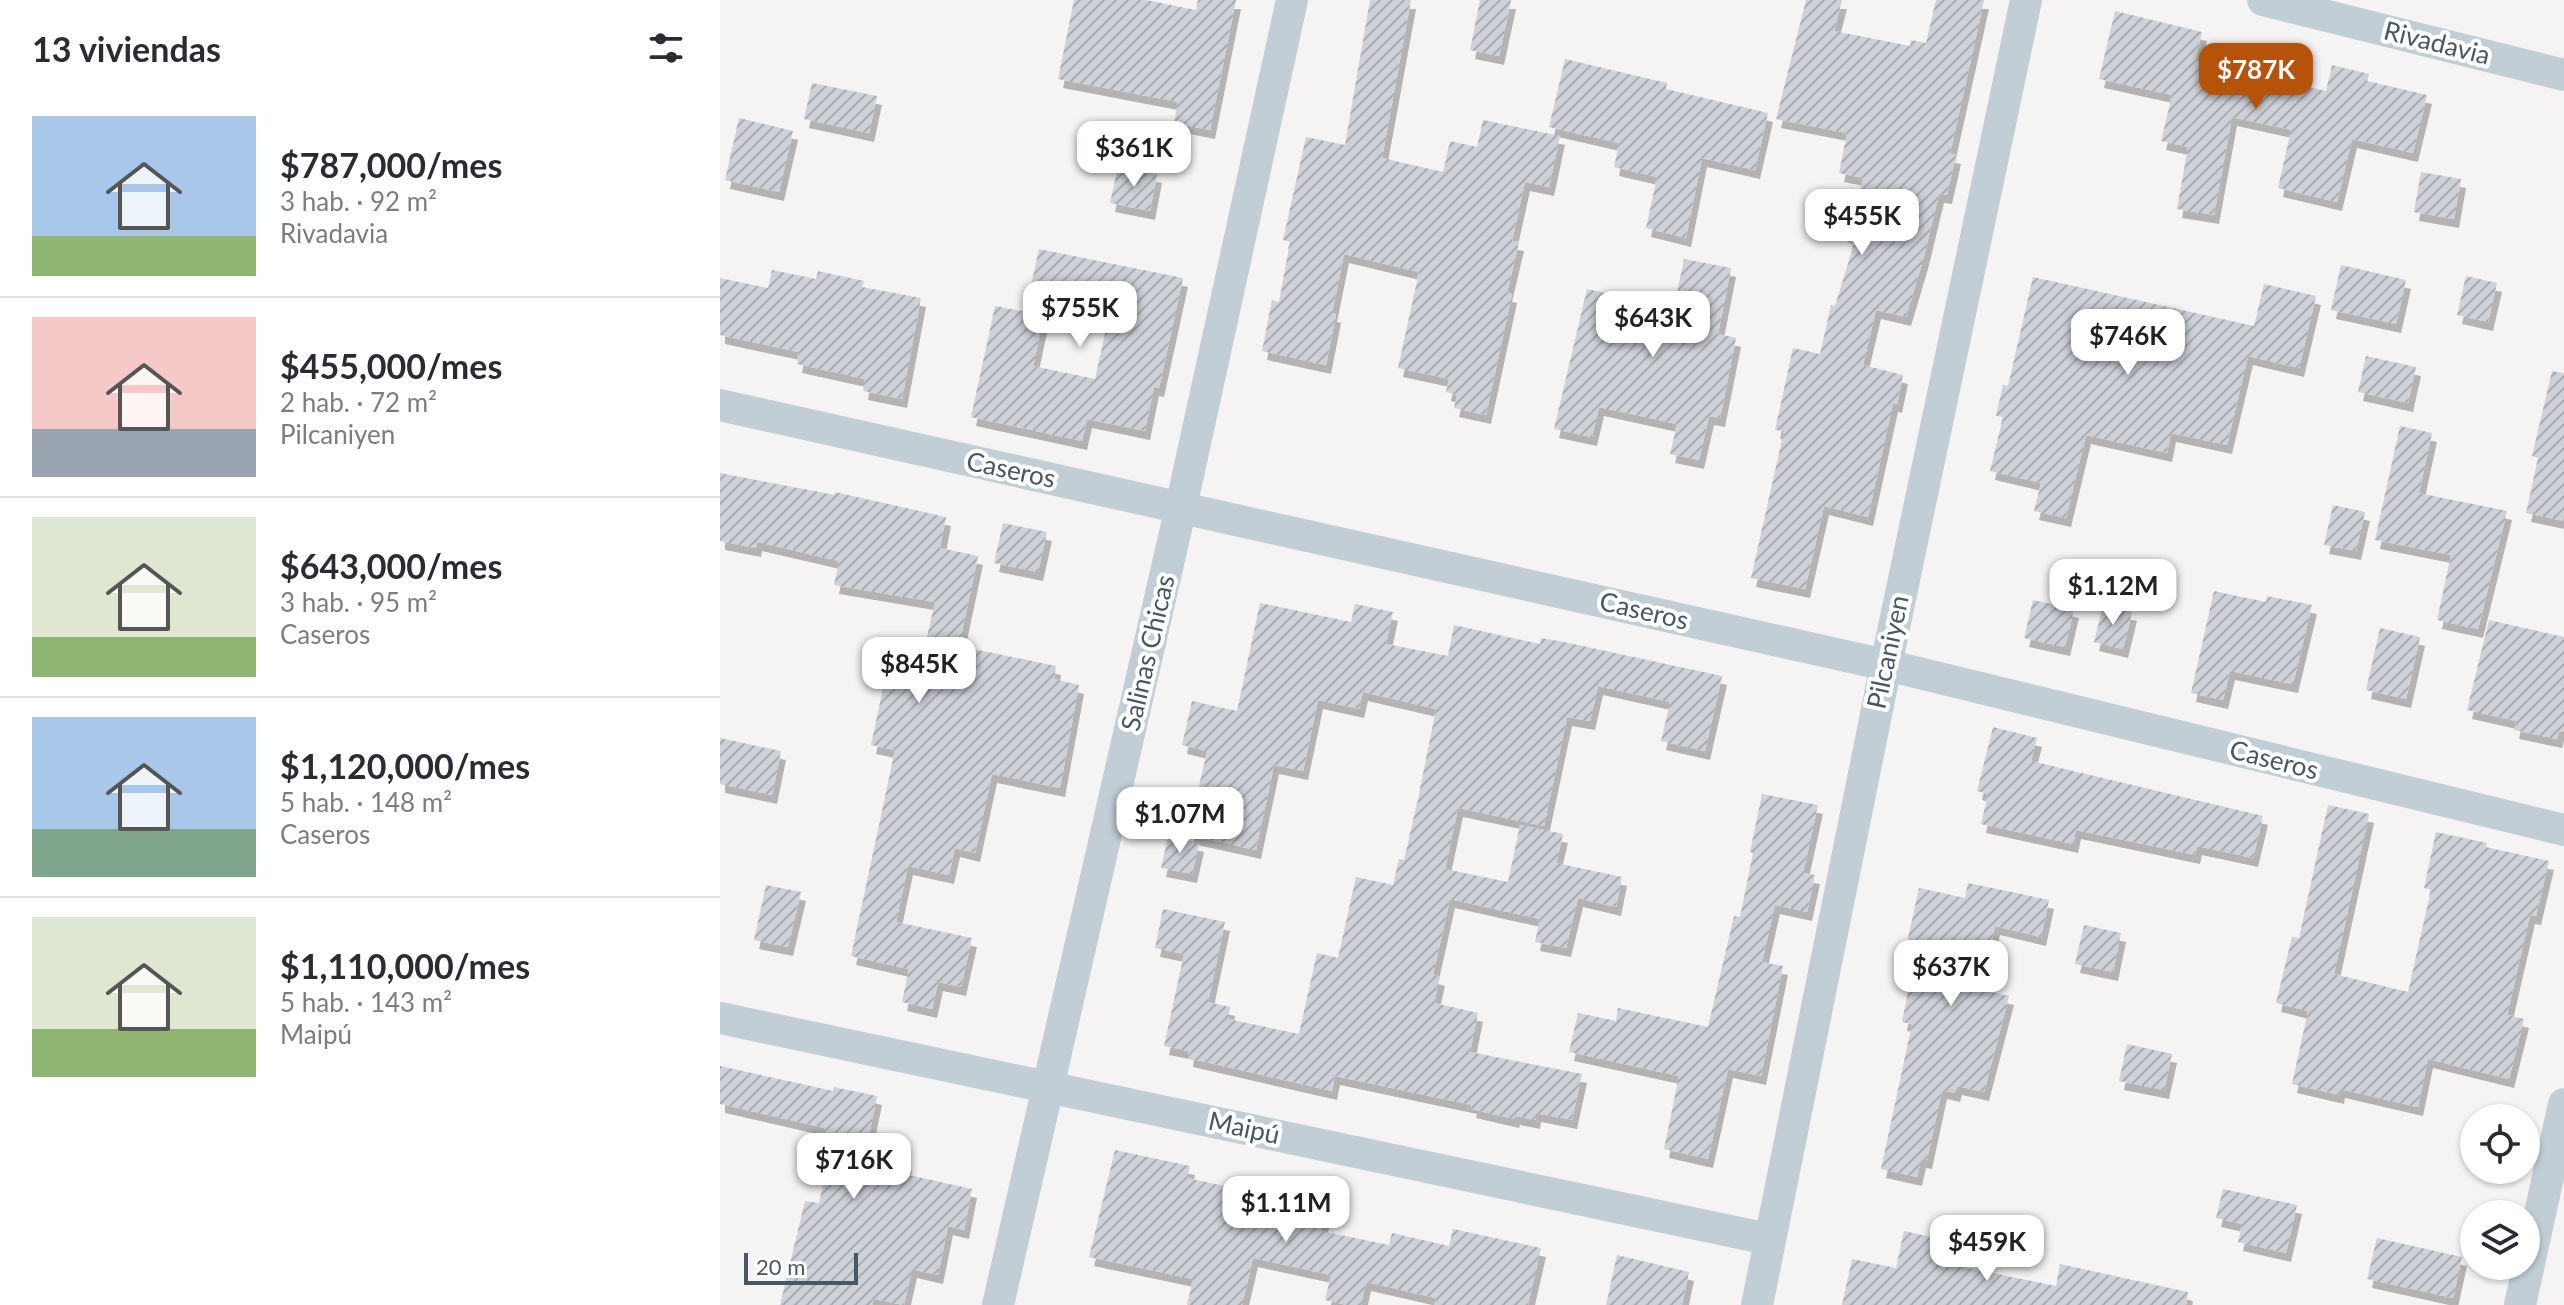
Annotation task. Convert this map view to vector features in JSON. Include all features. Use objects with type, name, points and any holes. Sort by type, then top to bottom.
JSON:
[{"type":"street","name":"Salinas Chicas","points":[[998,1305],[1181,507],[1292,0]]},
{"type":"street","name":"Pilcaniyen","points":[[1757,1305],[1886,665],[2026,0]]},
{"type":"street","name":"Rivadavia","points":[[2263,0],[2564,75]]},
{"type":"street","name":"Caseros","points":[[720,405],[1886,665],[2564,830]]},
{"type":"street","name":"Maipú","points":[[720,1018],[1768,1239]]},
{"type":"street","points":[[2520,1305],[2564,1104]]},
{"type":"building","points":[[1074,0],[1146,0],[1196,10],[1198,0],[1236,0],[1210,130],[1174,123],[1178,102],[1058,79]]},
{"type":"building","points":[[1370,0],[1411,0],[1382,158],[1443,172],[1450,141],[1477,147],[1483,120],[1560,136],[1549,187],[1525,182],[1512,241],[1519,242],[1507,293],[1512,294],[1486,415],[1454,408],[1457,395],[1446,392],[1449,379],[1398,368],[1419,272],[1344,254],[1332,313],[1336,314],[1326,365],[1262,351],[1272,300],[1279,302],[1290,242],[1283,240],[1306,137],[1345,145]]},
{"type":"building","points":[[1480,0],[1511,0],[1499,56],[1470,50]]},
{"type":"building","points":[[1806,0],[1842,0],[1834,31],[1910,46],[1911,40],[1926,43],[1936,0],[1984,0],[1950,154],[1956,155],[1947,195],[1939,194],[1906,317],[1876,310],[1863,365],[1903,375],[1897,404],[1893,403],[1868,517],[1824,506],[1805,589],[1751,578],[1784,431],[1775,430],[1793,348],[1820,354],[1831,305],[1835,306],[1854,244],[1848,243],[1863,178],[1839,173],[1847,133],[1776,119]]},
{"type":"building","points":[[2115,11],[2202,32],[2195,61],[2326,91],[2332,65],[2369,74],[2367,81],[2427,95],[2413,153],[2352,139],[2337,202],[2278,188],[2291,130],[2232,117],[2214,215],[2177,209],[2188,147],[2161,141],[2172,95],[2099,79]]},
{"type":"building","points":[[1565,59],[1667,83],[1666,89],[1768,113],[1755,170],[1702,158],[1686,238],[1646,228],[1657,177],[1614,167],[1619,143],[1549,127]]},
{"type":"building","points":[[812,83],[877,96],[869,133],[804,119]]},
{"type":"building","points":[[739,118],[793,131],[779,192],[725,180]]},
{"type":"building","points":[[1118,166],[1157,174],[1150,211],[1110,203]]},
{"type":"building","points":[[2421,172],[2461,179],[2454,219],[2414,212]]},
{"type":"building","points":[[1039,249],[1183,278],[1159,388],[1154,387],[1145,431],[1087,419],[1082,441],[971,417],[995,306],[1044,315],[1033,366],[1095,379],[1108,320],[1027,304]]},
{"type":"building","points":[[1684,259],[1731,268],[1718,334],[1736,338],[1720,418],[1709,416],[1699,460],[1670,454],[1677,424],[1599,407],[1592,437],[1554,429],[1587,289],[1674,308]]},
{"type":"building","points":[[2341,265],[2406,280],[2396,324],[2331,310]]},
{"type":"building","points":[[772,270],[816,279],[818,271],[864,281],[862,287],[921,298],[902,399],[863,391],[865,379],[797,364],[799,352],[720,335],[720,278],[768,288]]},
{"type":"building","points":[[2466,276],[2497,283],[2488,322],[2457,315]]},
{"type":"building","points":[[2033,277],[2254,326],[2264,284],[2316,296],[2299,368],[2248,356],[2227,445],[2171,433],[2167,453],[2086,435],[2066,518],[2034,511],[2041,483],[1990,471],[2003,417],[1996,416],[2003,385],[2008,386]]},
{"type":"building","points":[[2366,356],[2416,367],[2408,403],[2358,392]]},
{"type":"building","points":[[2552,371],[2564,373],[2564,521],[2526,513],[2538,458],[2532,456]]},
{"type":"building","points":[[2400,426],[2432,433],[2419,493],[2507,511],[2478,629],[2437,620],[2451,555],[2375,540]]},
{"type":"building","points":[[720,473],[835,495],[835,492],[946,517],[940,548],[978,556],[959,646],[1056,666],[1054,679],[1079,685],[1060,788],[992,774],[975,853],[955,848],[949,875],[908,866],[896,922],[972,938],[961,987],[938,982],[932,1009],[902,1002],[909,969],[851,956],[895,750],[871,745],[889,660],[920,667],[935,602],[834,585],[839,561],[757,542],[756,548],[720,541]]},
{"type":"building","points":[[2333,505],[2365,512],[2356,551],[2324,545]]},
{"type":"building","points":[[1003,523],[1047,532],[1038,572],[994,563]]},
{"type":"building","points":[[2214,591],[2266,602],[2267,596],[2312,605],[2293,684],[2230,671],[2223,700],[2191,693]]},
{"type":"building","points":[[2033,600],[2074,609],[2065,647],[2024,638]]},
{"type":"building","points":[[1260,603],[1351,622],[1355,604],[1393,612],[1386,644],[1448,656],[1454,625],[1540,644],[1541,638],[1564,642],[1722,676],[1705,751],[1661,741],[1670,702],[1598,686],[1590,721],[1567,717],[1544,826],[1458,808],[1445,869],[1508,882],[1520,825],[1563,834],[1556,863],[1622,877],[1616,907],[1578,898],[1566,948],[1535,942],[1540,919],[1450,899],[1433,975],[1440,977],[1434,1003],[1478,1013],[1470,1052],[1582,1074],[1572,1120],[1536,1113],[1535,1120],[1515,1116],[1514,1119],[1471,1109],[1472,1105],[1335,1076],[1332,1091],[1188,1058],[1189,1051],[1164,1046],[1184,954],[1155,948],[1163,909],[1225,922],[1208,1002],[1230,1007],[1228,1019],[1299,1034],[1317,953],[1338,958],[1356,877],[1393,885],[1399,859],[1404,860],[1418,799],[1436,709],[1363,692],[1359,709],[1318,700],[1303,771],[1274,765],[1256,850],[1188,835],[1207,751],[1182,745],[1192,701],[1237,711]]},
{"type":"building","points":[[2103,606],[2132,612],[2123,649],[2094,642]]},
{"type":"building","points":[[2489,620],[2564,637],[2564,732],[2559,731],[2557,739],[2514,730],[2516,721],[2467,710]]},
{"type":"building","points":[[2380,628],[2420,637],[2406,699],[2366,690]]},
{"type":"building","points":[[1993,727],[2037,738],[2031,761],[2263,816],[2253,858],[2197,846],[2195,855],[2076,830],[2073,844],[1981,824],[1988,794],[1977,791]]},
{"type":"building","points":[[720,738],[781,751],[772,795],[720,784]]},
{"type":"building","points":[[1762,794],[1818,805],[1803,873],[1815,875],[1807,912],[1775,905],[1762,962],[1783,966],[1761,1076],[1728,1069],[1708,1159],[1664,1149],[1679,1076],[1569,1052],[1578,1013],[1616,1021],[1618,1008],[1708,1027],[1734,916],[1740,917]]},
{"type":"building","points":[[2328,805],[2369,814],[2334,974],[2408,992],[2431,890],[2424,888],[2436,832],[2549,861],[2536,916],[2530,915],[2507,1015],[2524,1019],[2509,1079],[2428,1059],[2418,1107],[2340,1089],[2339,1095],[2292,1084],[2308,1011],[2276,1003],[2292,937],[2299,938]]},
{"type":"building","points":[[1168,836],[1199,843],[1192,874],[1161,868]]},
{"type":"building","points":[[1968,883],[2049,900],[2041,937],[1995,926],[1981,990],[2009,996],[1984,1092],[1957,1086],[1955,1093],[1942,1090],[1927,1160],[1921,1159],[1917,1177],[1881,1169],[1912,1024],[1902,1022],[1917,945],[1907,943],[1919,888],[1965,898]]},
{"type":"building","points":[[766,885],[801,892],[788,947],[754,940]]},
{"type":"building","points":[[2084,925],[2121,933],[2113,972],[2075,964]]},
{"type":"building","points":[[2127,1044],[2172,1054],[2164,1090],[2119,1081]]},
{"type":"building","points":[[720,1066],[833,1091],[834,1087],[877,1096],[865,1154],[907,1162],[904,1174],[972,1189],[964,1230],[948,1226],[938,1275],[912,1269],[904,1305],[874,1299],[872,1305],[780,1305],[805,1201],[819,1203],[832,1143],[822,1141],[825,1128],[720,1104]]},
{"type":"building","points":[[1115,1150],[1190,1166],[1187,1178],[1263,1194],[1260,1206],[1324,1219],[1321,1231],[1389,1245],[1392,1233],[1449,1246],[1453,1229],[1541,1248],[1528,1305],[1434,1305],[1436,1298],[1366,1282],[1361,1305],[1347,1305],[1325,1300],[1331,1275],[1253,1258],[1242,1305],[1187,1305],[1193,1279],[1089,1257]]},
{"type":"building","points":[[2223,1189],[2297,1205],[2286,1253],[2238,1242],[2242,1224],[2216,1218]]},
{"type":"building","points":[[1904,1231],[1958,1243],[1954,1265],[2056,1286],[2060,1264],[2188,1292],[2186,1305],[1842,1305],[1852,1259],[1896,1268]]},
{"type":"building","points":[[2377,1238],[2460,1257],[2453,1298],[2367,1279]]},
{"type":"building","points":[[1617,1255],[1689,1272],[1682,1305],[1606,1305]]}]
